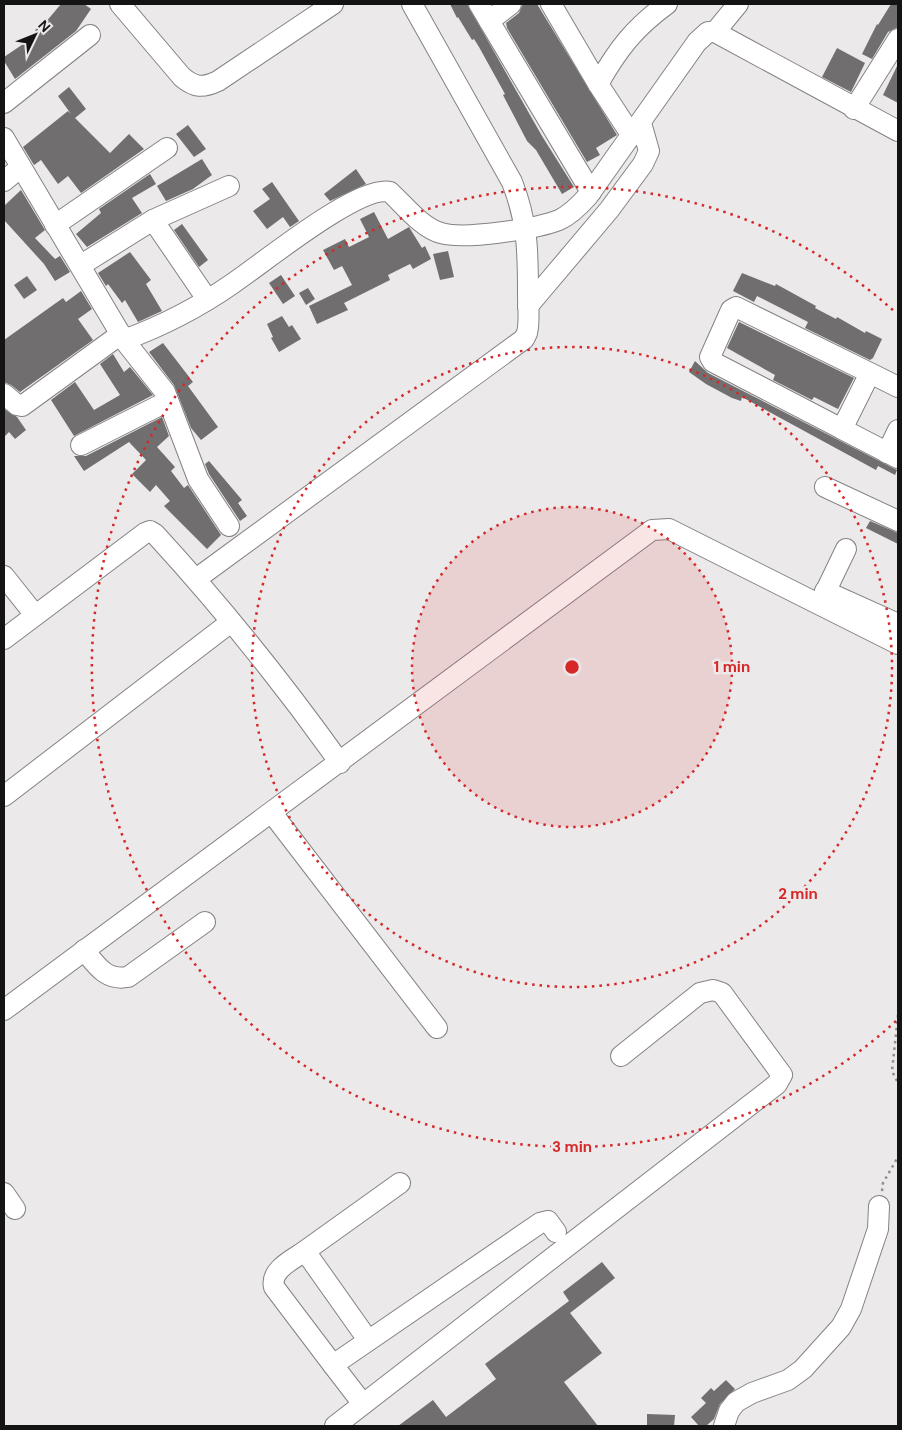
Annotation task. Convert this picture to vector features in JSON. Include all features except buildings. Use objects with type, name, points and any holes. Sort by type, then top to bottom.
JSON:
[{"type":"street","points":[[120,4],[182,77],[192,85],[200,87],[218,81],[333,4]]},
{"type":"street","points":[[196,579],[524,339],[528,330],[526,227],[512,182],[412,4]]},
{"type":"street","points":[[478,4],[591,192]]},
{"type":"street","points":[[489,21],[511,4]]},
{"type":"street","points":[[528,306],[609,210],[643,164],[648,151],[637,130],[598,84],[550,4]]},
{"type":"street","points":[[598,84],[628,36],[667,4]]},
{"type":"street","points":[[715,32],[738,4]]},
{"type":"street","points":[[4,394],[17,406],[22,406],[123,337],[168,321],[207,300],[315,226],[374,192],[390,192],[428,226],[440,233],[465,236],[559,220],[582,202],[591,192],[637,130],[697,42],[708,32],[715,32],[854,109],[898,131]]},
{"type":"street","points":[[4,103],[90,35]]},
{"type":"street","points":[[854,109],[896,51]]},
{"type":"street","points":[[4,138],[123,337],[165,392],[198,480],[230,526]]},
{"type":"street","points":[[55,225],[167,148]]},
{"type":"street","points":[[4,181],[21,167]]},
{"type":"street","points":[[81,265],[153,220],[229,186]]},
{"type":"street","points":[[153,220],[207,300]]},
{"type":"street","points":[[898,387],[740,308],[733,308],[710,357],[713,362],[892,455],[898,430]]},
{"type":"street","points":[[842,429],[870,373]]},
{"type":"street","points":[[81,445],[168,401]]},
{"type":"street","points":[[825,487],[898,521]]},
{"type":"street","points":[[4,1010],[340,763],[652,530],[669,529],[822,598],[898,624]]},
{"type":"street","points":[[4,639],[148,532],[156,534],[196,579],[301,709],[340,763]]},
{"type":"street","points":[[822,598],[846,550]]},
{"type":"street","points":[[4,576],[35,615]]},
{"type":"street","points":[[822,598],[898,644]]},
{"type":"street","points":[[4,796],[230,622]]},
{"type":"street","points":[[272,813],[437,1028]]},
{"type":"street","points":[[84,950],[110,977],[118,979],[128,977],[205,922]]},
{"type":"street","points":[[335,1426],[777,1084],[782,1075],[722,993],[713,990],[700,993],[621,1056]]},
{"type":"street","points":[[363,1404],[274,1287],[272,1280],[276,1272],[400,1182]]},
{"type":"street","points":[[724,1426],[729,1411],[736,1402],[752,1392],[788,1380],[803,1369],[841,1327],[851,1309],[878,1229],[879,1206]]},
{"type":"street","points":[[333,1365],[542,1222],[548,1221],[556,1232]]},
{"type":"street","points":[[305,1251],[368,1340]]},
{"type":"path","points":[[898,1015],[892,1071],[898,1083]]},
{"type":"path","points":[[879,1206],[883,1183],[898,1156]]}]
